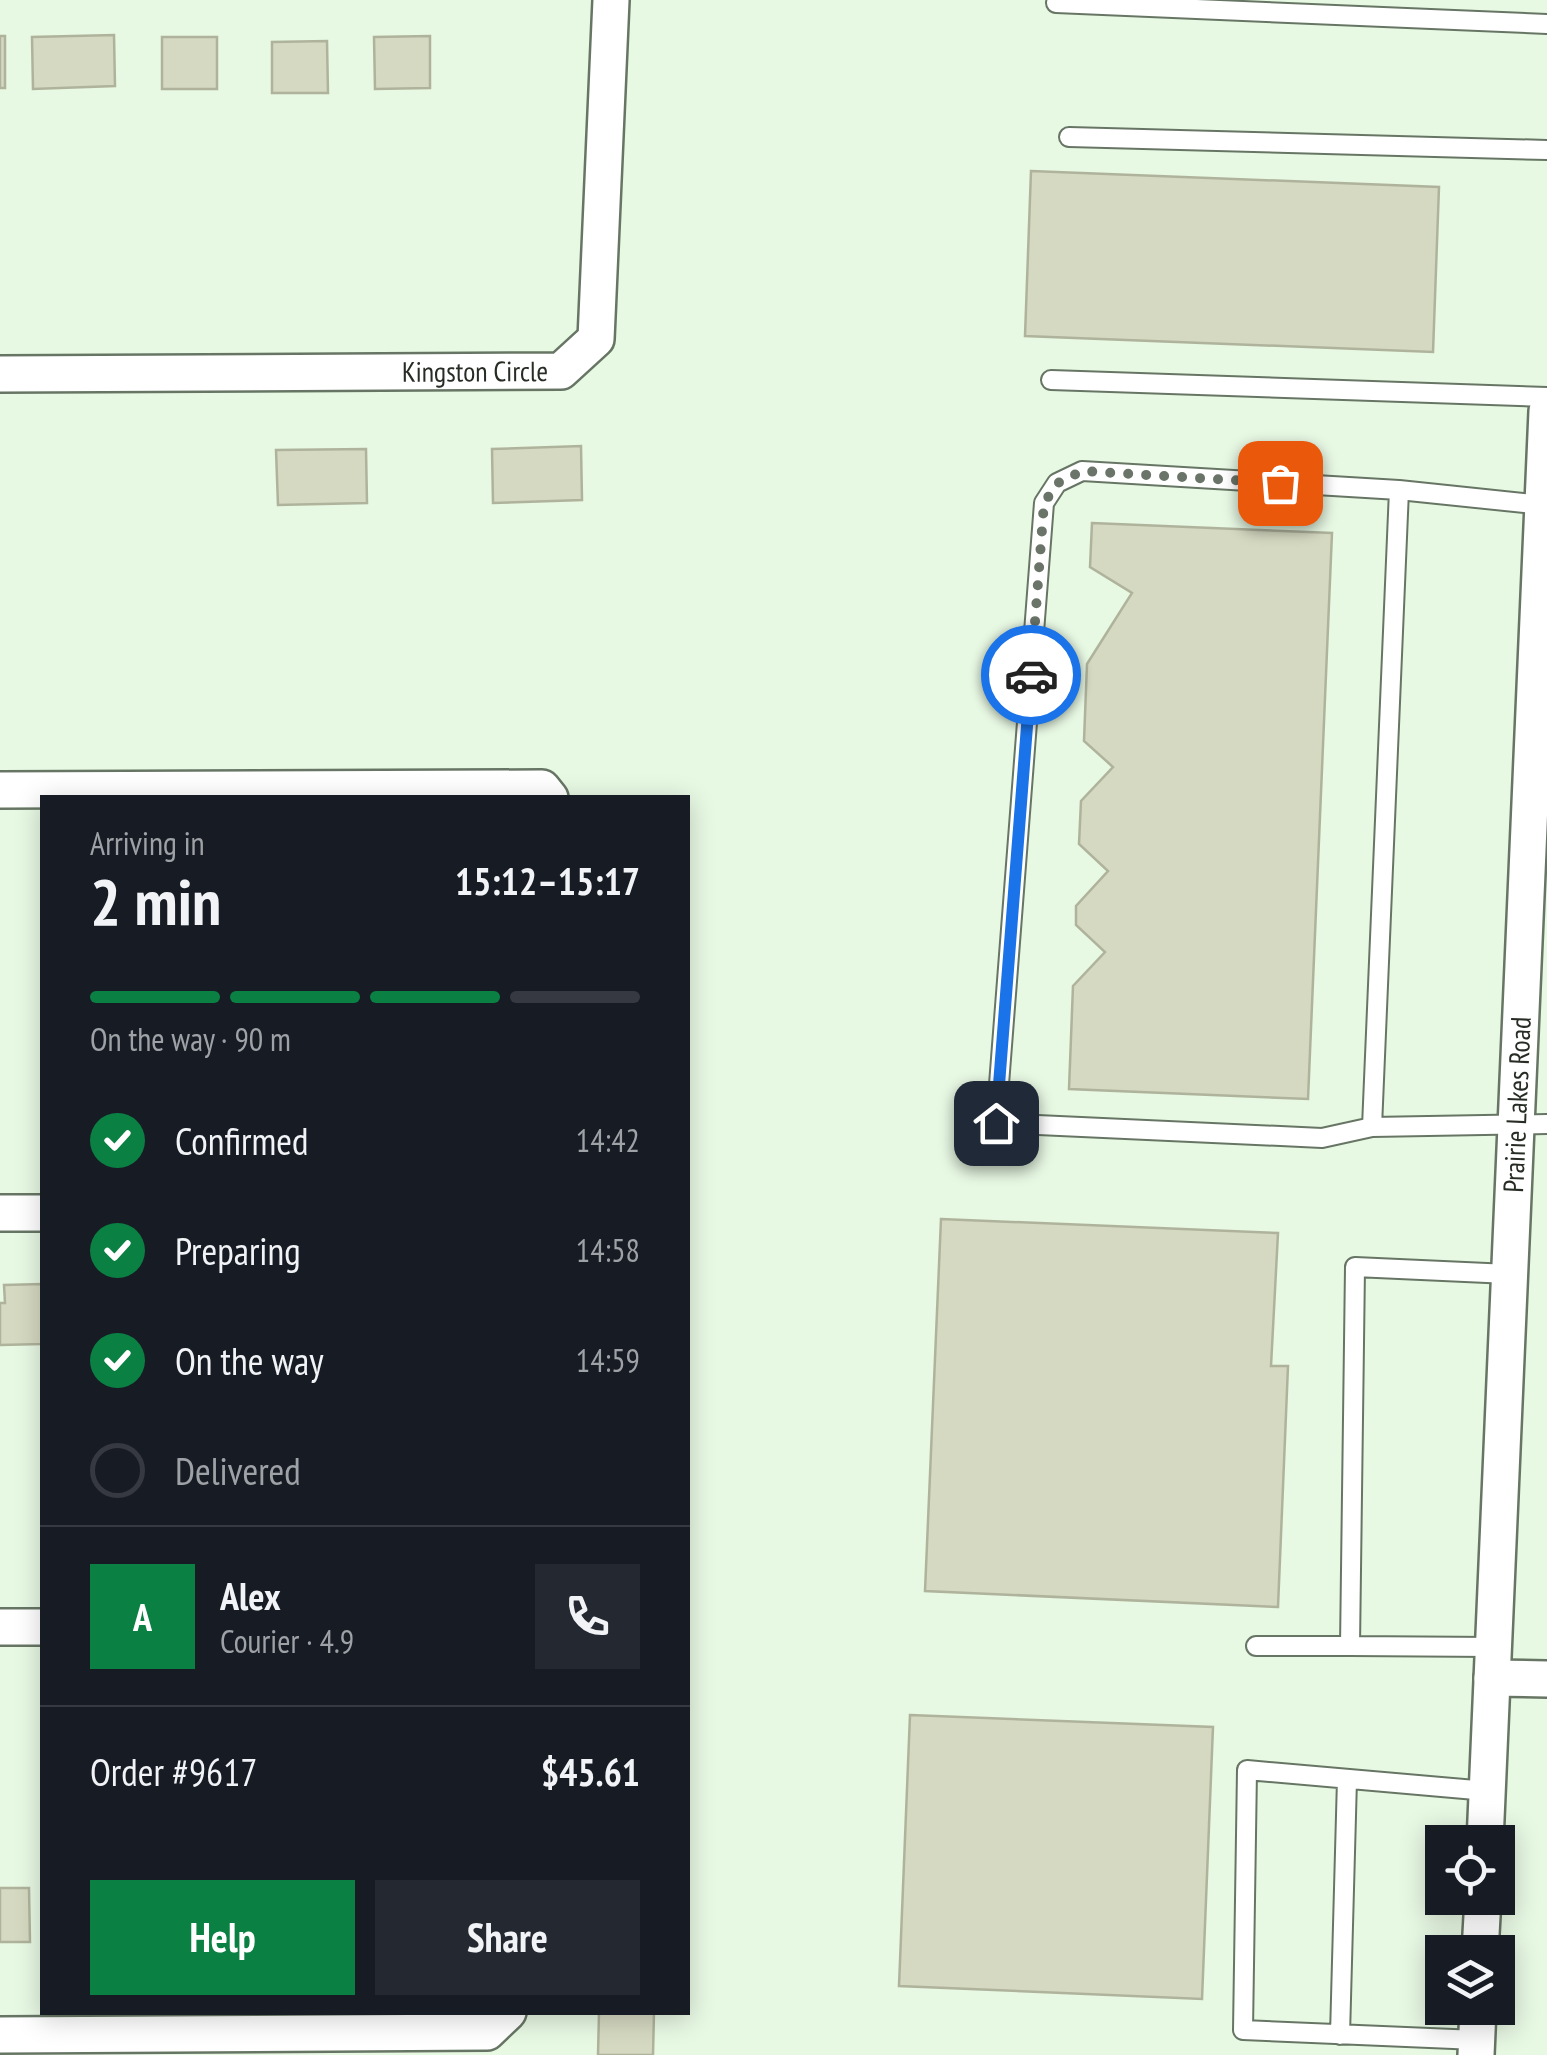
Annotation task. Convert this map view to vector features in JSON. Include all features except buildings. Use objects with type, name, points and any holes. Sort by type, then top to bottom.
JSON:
[{"type":"street","name":"Kingston Circle","points":[[0,374],[561,371],[596,339],[612,0]]},
{"type":"street","name":"Prairie Lakes Road","points":[[1486,1825],[1509,1274],[1531,1125],[1547,410]]},
{"type":"street","points":[[0,790],[542,788],[548,795]]},
{"type":"street","points":[[0,1214],[40,1213]]},
{"type":"street","points":[[0,1627],[40,1627]]},
{"type":"street","points":[[1492,1662],[1547,1679]]},
{"type":"street","points":[[0,2035],[487,2032],[505,2015]]},
{"type":"lane","points":[[1056,2],[1547,24]]},
{"type":"lane","points":[[1069,136],[1547,150]]},
{"type":"lane","points":[[1051,380],[1547,397]]},
{"type":"lane","points":[[1531,1125],[1372,1127],[1322,1138],[996,1123],[1044,503],[1058,483],[1082,471],[1399,490],[1543,504]]},
{"type":"lane","points":[[1372,1127],[1399,490]]},
{"type":"lane","points":[[1350,1646],[1355,1266],[1509,1274]]},
{"type":"lane","points":[[1256,1646],[1350,1646],[1492,1662]]},
{"type":"lane","points":[[1477,2034],[1243,2030],[1247,1770],[1487,1792]]},
{"type":"lane","points":[[1340,2034],[1346,1779]]},
{"type":"way so far","points":[[1031,675],[1044,503],[1058,483],[1082,471],[1280,483]]},
{"type":"route","points":[[996,1123],[1031,675]]}]
